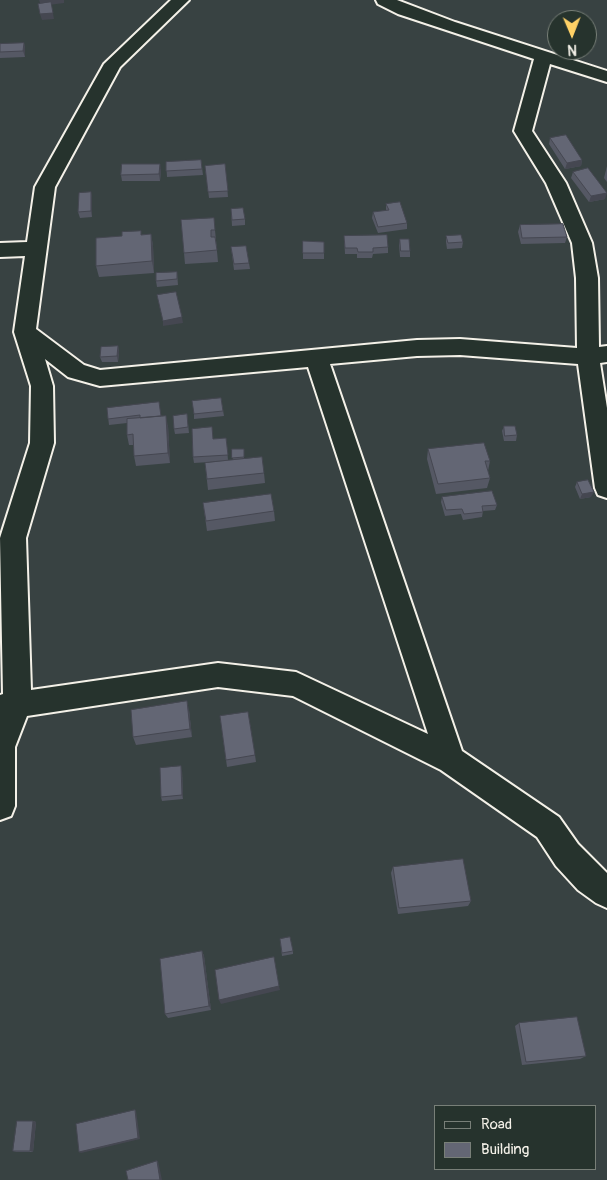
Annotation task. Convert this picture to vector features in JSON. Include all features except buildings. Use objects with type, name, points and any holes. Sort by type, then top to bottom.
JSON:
[{"type":"street","points":[[0,806],[1,747],[8,706],[13,538],[42,444],[42,386],[25,332],[45,187],[113,64],[182,0]]},
{"type":"street","points":[[384,0],[431,20],[607,77]]},
{"type":"street","points":[[543,57],[523,131],[556,182],[582,243],[598,356],[607,488]]},
{"type":"street","points":[[0,250],[36,248]]},
{"type":"street","points":[[25,332],[76,371],[100,378],[416,348],[460,347],[598,356]]},
{"type":"street","points":[[316,357],[451,760]]},
{"type":"street","points":[[8,706],[218,676],[296,684],[451,760],[548,827],[589,879],[607,892]]}]
